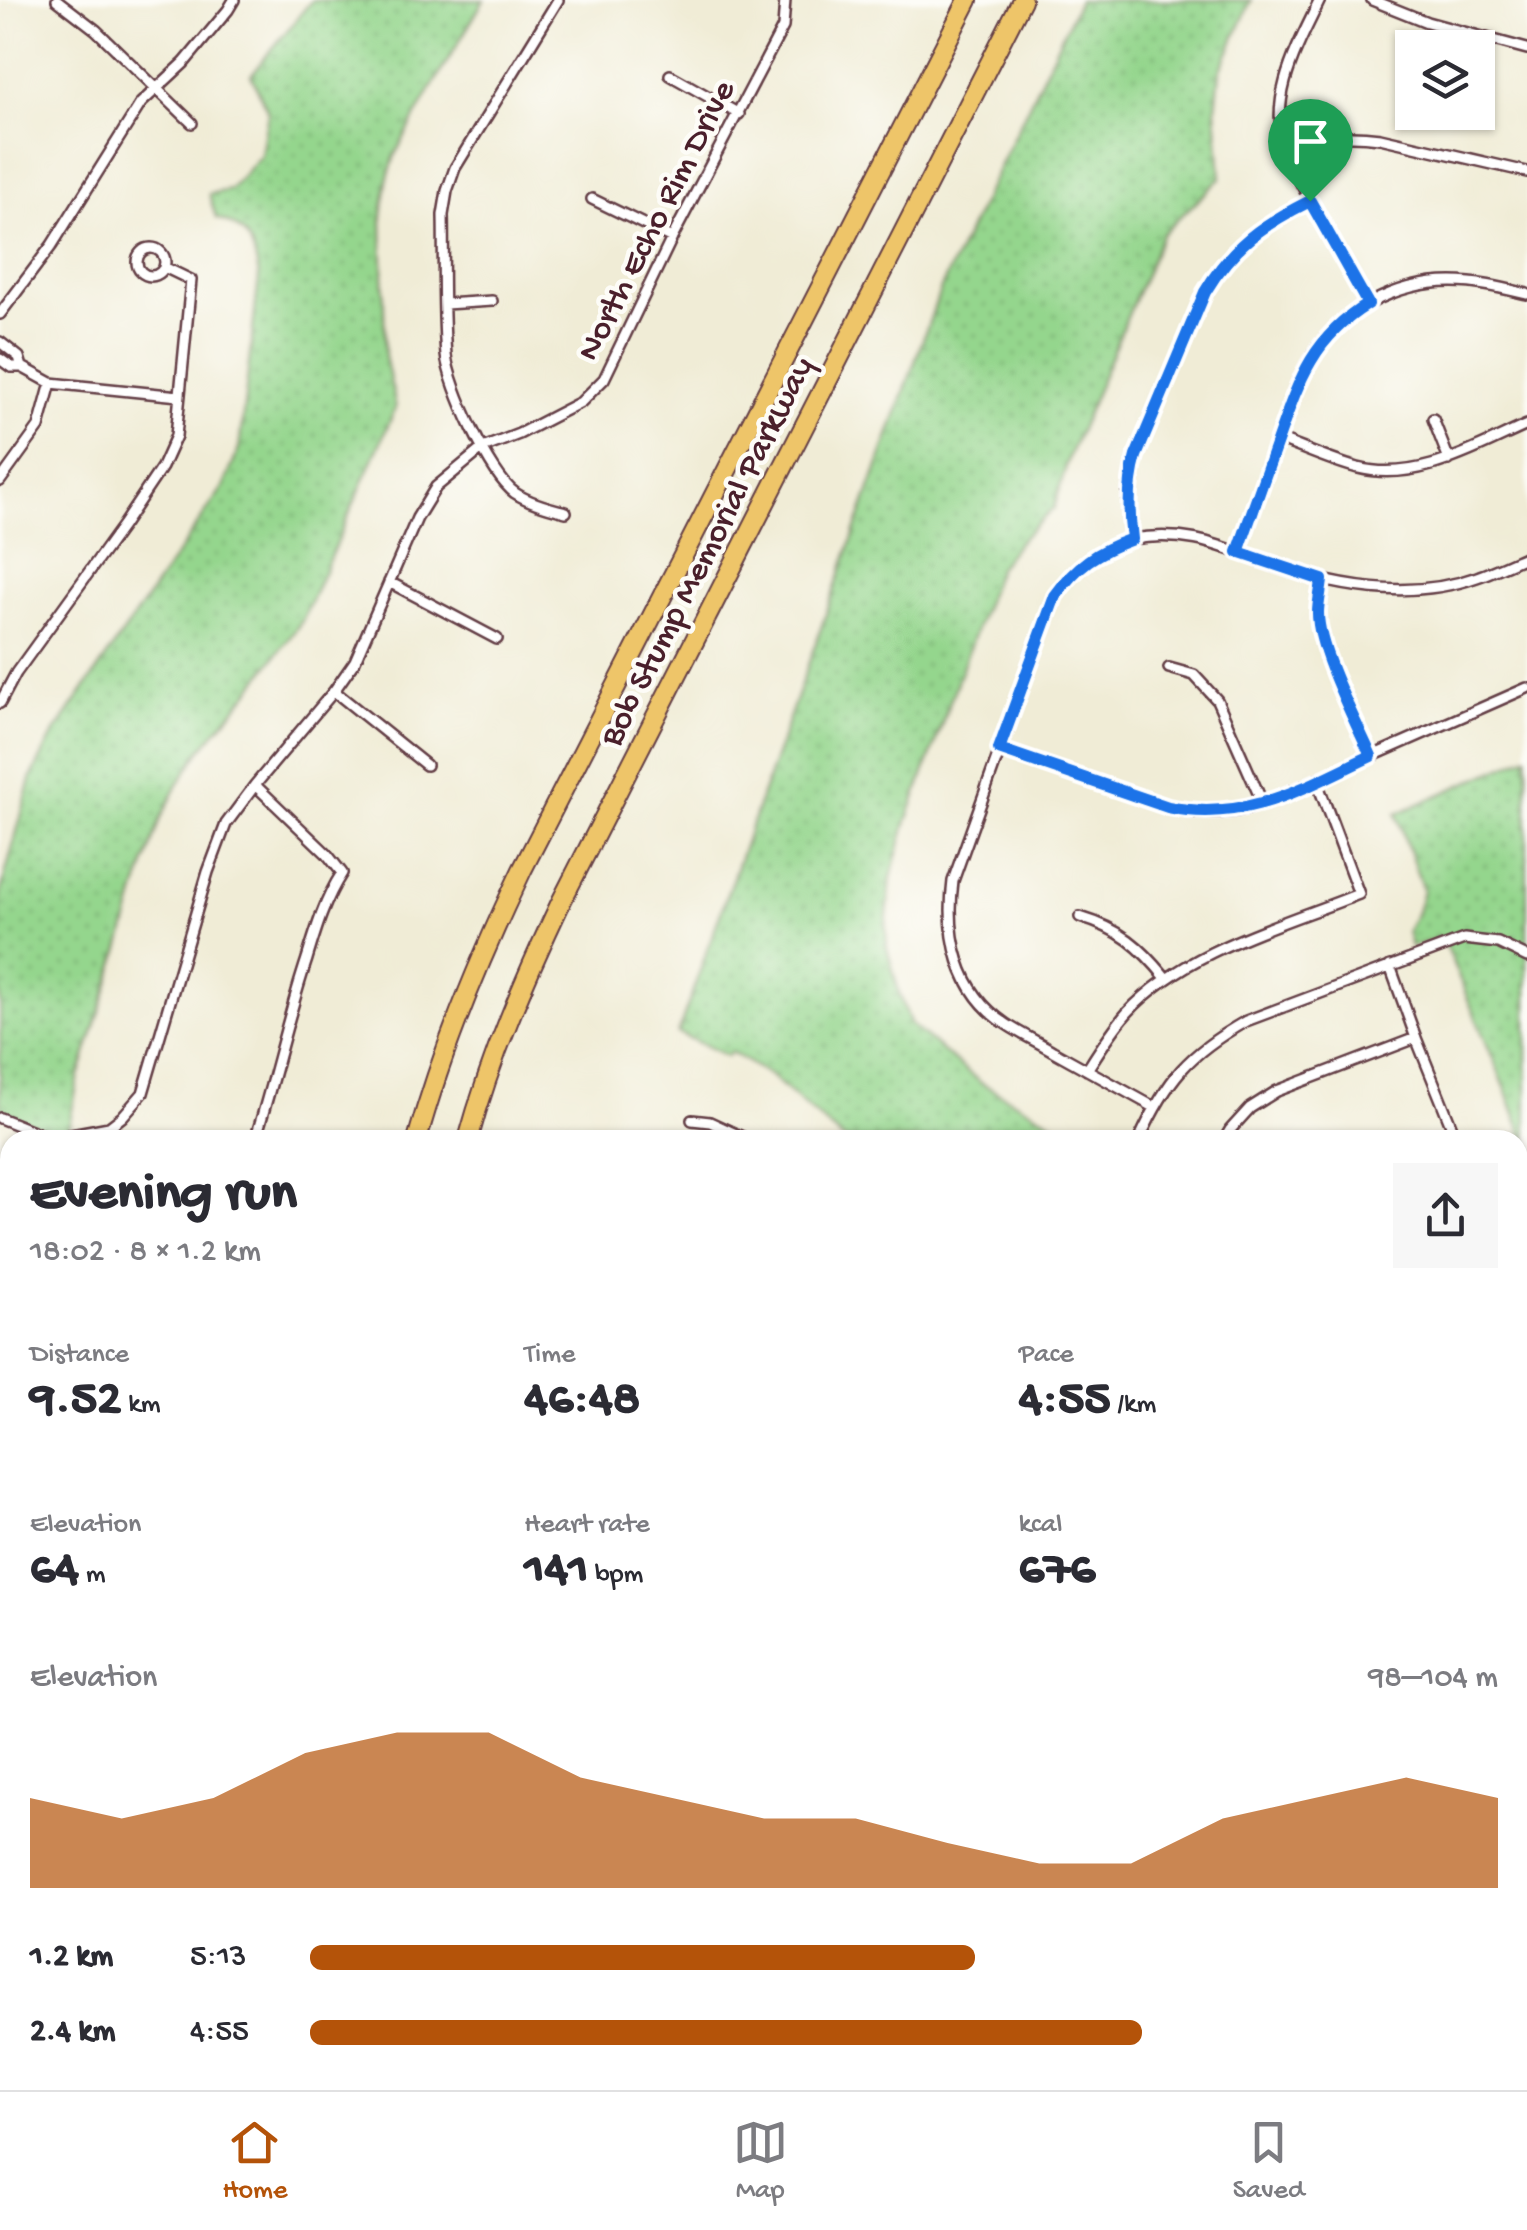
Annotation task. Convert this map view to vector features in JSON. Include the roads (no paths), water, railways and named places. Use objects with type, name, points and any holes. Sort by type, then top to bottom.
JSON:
[{"type":"highway","name":"Bob Stump Memorial Parkway","points":[[420,1130],[453,1026],[503,909],[968,0]]},
{"type":"highway","name":"Bob Stump Memorial Parkway","points":[[471,1130],[500,1041],[562,900],[1022,0]]},
{"type":"street","points":[[56,0],[96,30],[192,123]]},
{"type":"street","points":[[0,314],[52,245],[141,104],[184,62],[234,0]]},
{"type":"street","points":[[558,0],[455,168],[443,215],[446,359],[458,397],[496,473],[514,492],[566,512]]},
{"type":"street","name":"North Echo Rim Drive","points":[[109,1127],[142,1093],[226,824],[355,661],[418,518],[436,487],[483,448],[581,402],[604,379],[782,27],[785,0]]},
{"type":"street","points":[[1320,0],[1284,83],[1280,116],[1286,150],[1368,304]]},
{"type":"street","points":[[1372,0],[1427,22],[1527,49]]},
{"type":"street","points":[[670,75],[739,114]]},
{"type":"street","points":[[1286,150],[1325,136],[1358,135],[1527,172]]},
{"type":"street","points":[[592,199],[672,238]]},
{"type":"street","points":[[1132,539],[1128,511],[1136,456],[1205,292],[1240,246],[1273,220],[1310,201]]},
{"type":"street","points":[[0,702],[16,673],[162,467],[176,436],[191,280],[164,268]]},
{"type":"street","points":[[1238,552],[1292,399],[1313,355],[1337,326],[1368,304],[1402,289],[1450,282],[1490,285],[1527,294]]},
{"type":"street","points":[[445,304],[492,301]]},
{"type":"street","points":[[0,342],[19,357],[22,367]]},
{"type":"street","points":[[0,359],[51,383],[179,396]]},
{"type":"street","points":[[0,481],[39,428],[51,383]]},
{"type":"street","points":[[1433,419],[1449,460]]},
{"type":"street","points":[[1278,439],[1360,468],[1390,472],[1449,460],[1527,425]]},
{"type":"street","points":[[1154,1107],[1005,1023],[968,984],[959,966],[950,928],[953,881],[1055,596],[1092,556],[1132,539],[1162,535],[1204,540],[1322,580],[1378,590],[1442,586],[1476,578],[1527,556]]},
{"type":"street","points":[[1322,580],[1320,627],[1371,756]]},
{"type":"street","points":[[389,582],[498,638]]},
{"type":"street","points":[[1168,668],[1194,675],[1217,700],[1263,804]]},
{"type":"street","points":[[999,749],[1168,807],[1192,812],[1236,811],[1317,782],[1527,688]]},
{"type":"street","points":[[334,691],[426,765]]},
{"type":"street","points":[[1087,1070],[1128,1012],[1166,978],[1204,956],[1359,894],[1317,782]]},
{"type":"street","points":[[254,786],[342,872],[330,892],[292,1004],[257,1130]]},
{"type":"street","points":[[1080,917],[1122,935],[1143,950],[1166,978]]},
{"type":"street","points":[[1144,1130],[1154,1107],[1182,1067],[1219,1036],[1246,1021],[1464,940],[1498,943],[1527,957]]},
{"type":"street","points":[[1390,966],[1453,1130]]},
{"type":"street","points":[[1230,1130],[1250,1108],[1277,1091],[1416,1038]]},
{"type":"street","points":[[0,1118],[26,1130]]},
{"type":"street","points":[[692,1120],[727,1130]]},
{"type":"street","points":[[93,1130],[111,1130]]}]
